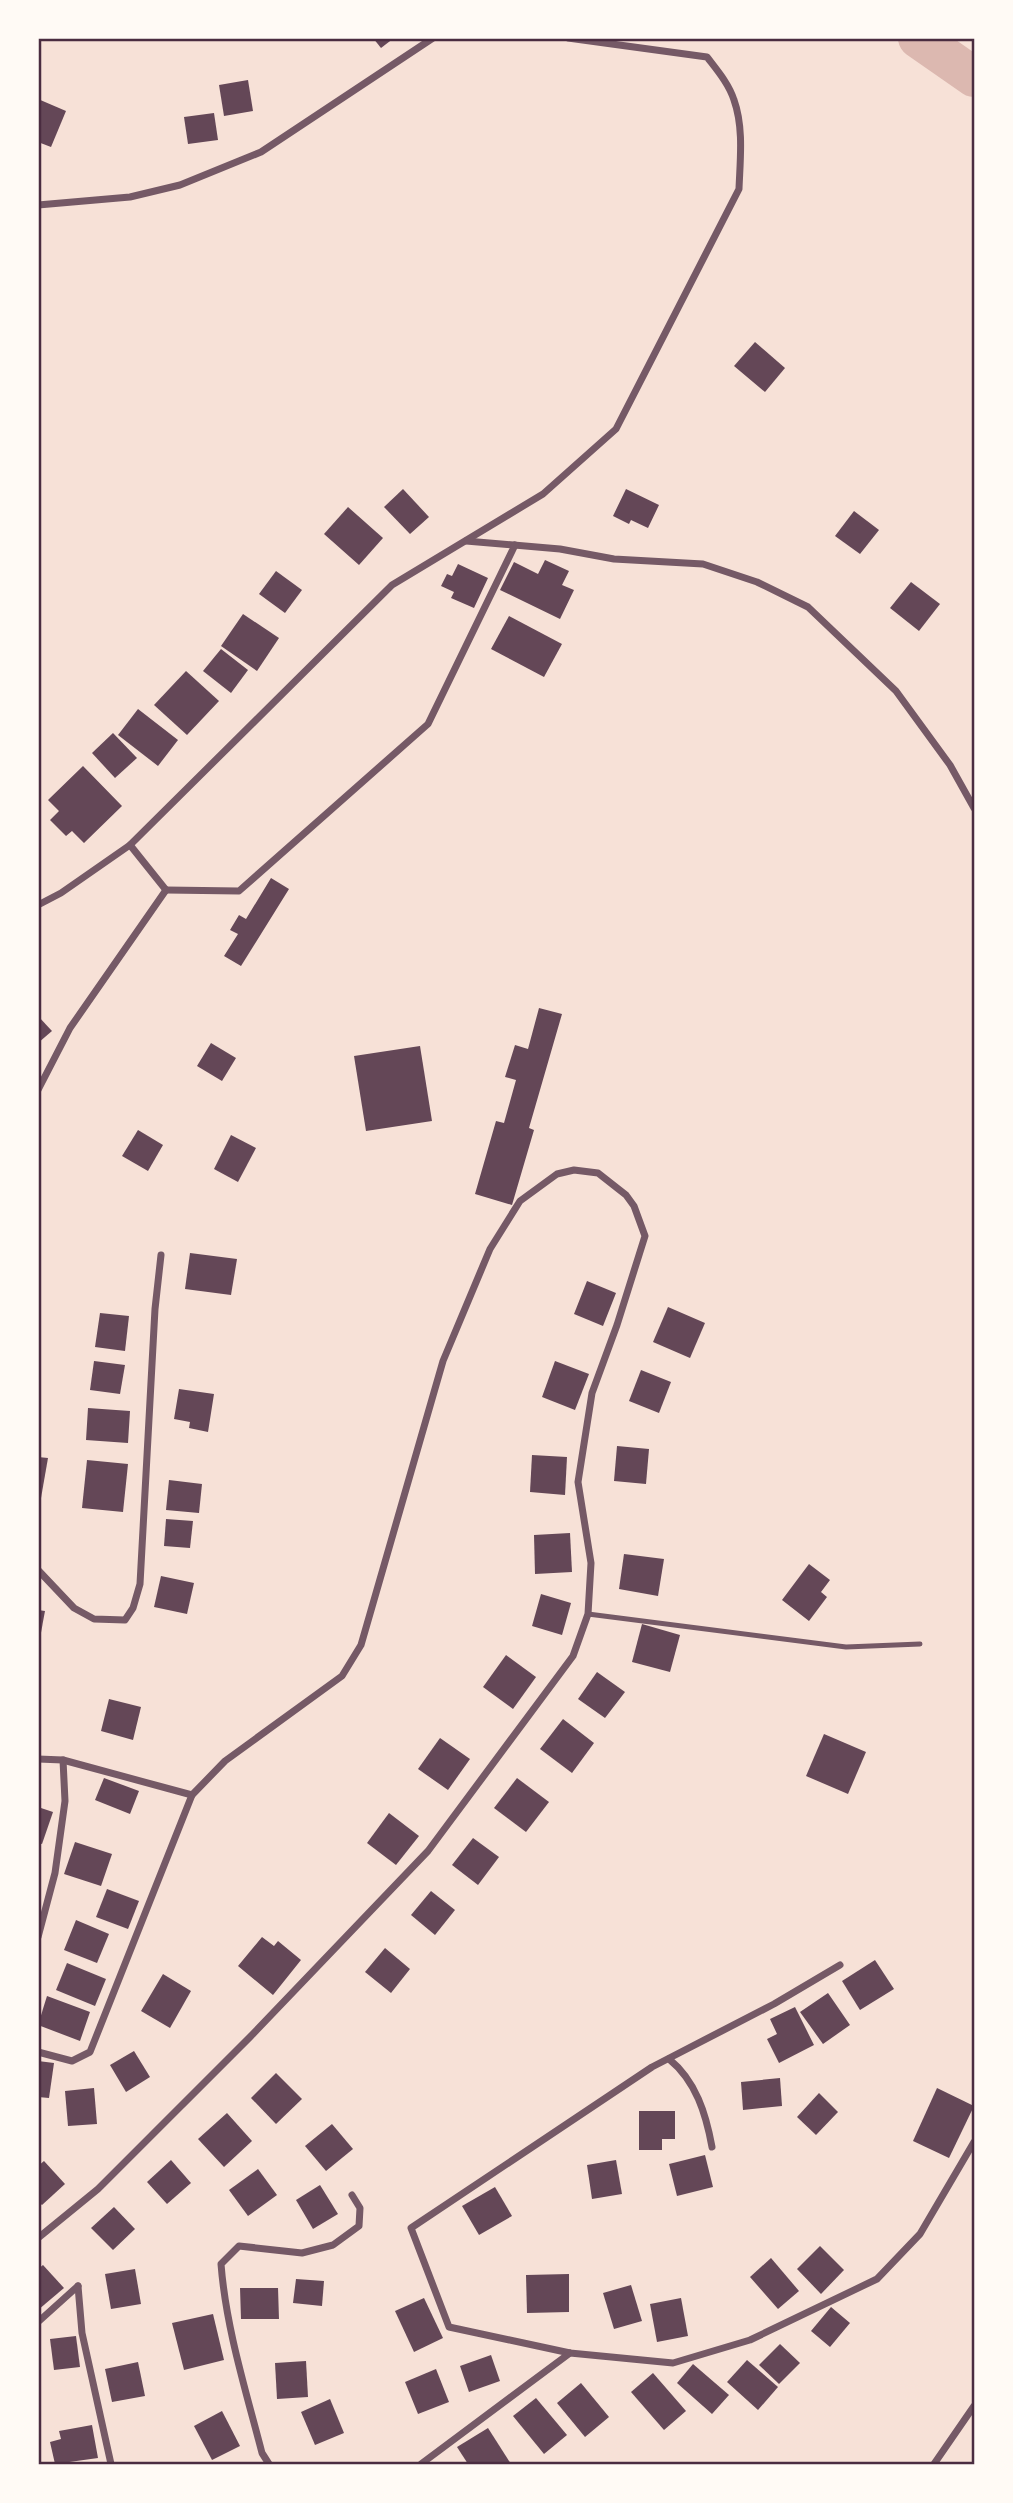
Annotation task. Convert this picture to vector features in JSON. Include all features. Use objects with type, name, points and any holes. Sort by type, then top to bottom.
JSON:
[{"type":"street","points":[[38,205],[130,197],[180,185],[261,152],[433,38]]},
{"type":"street","points":[[38,905],[61,893],[130,845],[392,585],[543,494],[616,429],[739,189],[741,146],[734,100],[722,76],[707,57],[568,38]]},
{"type":"street","points":[[466,541],[560,549],[614,559],[703,564],[757,582],[808,607],[896,691],[950,765],[975,808]]},
{"type":"street","points":[[166,890],[239,891],[428,724],[515,545]]},
{"type":"street","points":[[130,845],[166,890]]},
{"type":"street","points":[[38,1090],[70,1028],[166,890]]},
{"type":"street","points":[[38,2052],[72,2061],[90,2052],[192,1795],[225,1761],[342,1676],[361,1645],[443,1361],[490,1249],[520,1201],[557,1174],[574,1170],[598,1173],[626,1195],[634,1206],[645,1236],[592,1393],[578,1482],[591,1563],[588,1614],[573,1656],[428,1851],[250,2037],[98,2189],[38,2238]]},
{"type":"street","points":[[38,1570],[74,1608],[94,1619],[125,1620],[133,1608],[140,1584],[155,1309],[161,1255]]},
{"type":"street","points":[[38,1759],[63,1760],[192,1795]]},
{"type":"street","points":[[38,1937],[55,1873],[65,1801],[63,1760]]},
{"type":"street","points":[[840,1965],[774,2004],[652,2067],[411,2228],[449,2327],[570,2354],[673,2363],[750,2340],[877,2279],[920,2234],[975,2142]]},
{"type":"street","points":[[669,2059],[684,2071],[694,2090],[707,2119],[712,2147]]},
{"type":"street","points":[[269,2465],[262,2453],[236,2352],[221,2264],[239,2246],[302,2253],[333,2245],[359,2226],[360,2208],[352,2195]]},
{"type":"street","points":[[38,2322],[78,2286],[82,2333],[111,2465]]},
{"type":"street","points":[[421,2465],[570,2354]]},
{"type":"street","points":[[934,2465],[975,2406]]},
{"type":"lane","points":[[588,1614],[846,1647],[920,1644]]},
{"type":"building","points":[[373,38],[394,38],[381,48]]},
{"type":"building","points":[[248,80],[253,111],[224,116],[219,85]]},
{"type":"building","points":[[38,99],[66,111],[51,147],[38,142]]},
{"type":"building","points":[[214,113],[218,140],[188,144],[184,117]]},
{"type":"building","points":[[755,342],[785,368],[765,392],[734,366]]},
{"type":"building","points":[[403,489],[429,517],[410,534],[384,507]]},
{"type":"building","points":[[626,489],[659,505],[648,528],[631,520],[629,524],[613,516]]},
{"type":"building","points":[[348,507],[383,538],[359,565],[324,534]]},
{"type":"building","points":[[854,511],[879,530],[860,554],[835,536]]},
{"type":"building","points":[[545,560],[569,571],[562,585],[574,590],[560,619],[500,590],[514,562],[538,574]]},
{"type":"building","points":[[458,564],[488,578],[474,608],[451,598],[454,592],[441,586],[447,574],[452,576]]},
{"type":"building","points":[[276,571],[302,590],[285,613],[259,594]]},
{"type":"building","points":[[911,582],[940,604],[919,631],[890,608]]},
{"type":"building","points":[[243,614],[279,638],[257,671],[221,646]]},
{"type":"building","points":[[509,616],[562,644],[544,677],[491,649]]},
{"type":"building","points":[[221,649],[248,670],[231,693],[203,671]]},
{"type":"building","points":[[186,671],[219,701],[187,735],[154,705]]},
{"type":"building","points":[[138,709],[178,740],[158,766],[118,735]]},
{"type":"building","points":[[113,733],[137,758],[115,778],[92,753]]},
{"type":"building","points":[[83,766],[122,806],[84,843],[72,831],[66,836],[50,820],[59,811],[48,800]]},
{"type":"building","points":[[271,878],[289,889],[241,966],[224,956],[238,934],[230,930],[239,915],[246,919]]},
{"type":"building","points":[[539,1008],[562,1014],[529,1128],[534,1130],[512,1205],[475,1194],[496,1121],[504,1123],[516,1080],[505,1077],[515,1045],[528,1049]]},
{"type":"building","points":[[38,1016],[52,1031],[38,1043]]},
{"type":"building","points":[[211,1043],[236,1058],[222,1081],[197,1066]]},
{"type":"building","points":[[420,1046],[432,1121],[366,1131],[354,1056]]},
{"type":"building","points":[[138,1130],[163,1145],[148,1171],[122,1156]]},
{"type":"building","points":[[231,1135],[256,1148],[238,1182],[214,1169]]},
{"type":"building","points":[[190,1253],[237,1259],[231,1295],[185,1289]]},
{"type":"building","points":[[587,1281],[616,1293],[603,1326],[574,1314]]},
{"type":"building","points":[[668,1307],[705,1323],[690,1358],[653,1342]]},
{"type":"building","points":[[100,1313],[129,1316],[125,1351],[95,1347]]},
{"type":"building","points":[[94,1361],[125,1365],[120,1394],[90,1390]]},
{"type":"building","points":[[555,1361],[589,1374],[575,1410],[542,1397]]},
{"type":"building","points":[[641,1370],[671,1382],[659,1413],[629,1401]]},
{"type":"building","points":[[179,1389],[214,1394],[208,1432],[189,1428],[190,1422],[174,1419]]},
{"type":"building","points":[[88,1408],[130,1411],[128,1443],[86,1440]]},
{"type":"building","points":[[617,1446],[649,1449],[646,1484],[614,1481]]},
{"type":"building","points":[[532,1455],[567,1457],[565,1495],[530,1492]]},
{"type":"building","points":[[38,1457],[48,1458],[41,1498],[38,1498]]},
{"type":"building","points":[[87,1460],[128,1464],[123,1512],[82,1508]]},
{"type":"building","points":[[169,1480],[202,1484],[199,1513],[166,1510]]},
{"type":"building","points":[[166,1519],[193,1521],[190,1548],[164,1546]]},
{"type":"building","points":[[570,1533],[572,1572],[535,1574],[534,1535]]},
{"type":"building","points":[[624,1554],[664,1559],[658,1596],[619,1589]]},
{"type":"building","points":[[809,1564],[830,1580],[821,1592],[827,1597],[809,1621],[782,1600]]},
{"type":"building","points":[[161,1576],[194,1583],[187,1614],[154,1607]]},
{"type":"building","points":[[541,1594],[571,1603],[562,1635],[532,1626]]},
{"type":"building","points":[[38,1610],[45,1611],[40,1638],[38,1638]]},
{"type":"building","points":[[642,1624],[680,1635],[670,1672],[632,1662]]},
{"type":"building","points":[[506,1655],[536,1677],[513,1709],[483,1687]]},
{"type":"building","points":[[597,1672],[625,1692],[605,1718],[578,1699]]},
{"type":"building","points":[[109,1699],[141,1707],[133,1740],[101,1731]]},
{"type":"building","points":[[563,1719],[594,1743],[572,1773],[540,1749]]},
{"type":"building","points":[[824,1734],[866,1752],[848,1794],[806,1776]]},
{"type":"building","points":[[440,1738],[470,1759],[448,1790],[418,1769]]},
{"type":"building","points":[[104,1778],[139,1791],[130,1814],[95,1800]]},
{"type":"building","points":[[517,1778],[549,1802],[526,1832],[494,1808]]},
{"type":"building","points":[[38,1807],[53,1812],[42,1844],[38,1843]]},
{"type":"building","points":[[389,1813],[419,1836],[396,1865],[367,1843]]},
{"type":"building","points":[[473,1838],[499,1857],[478,1885],[452,1865]]},
{"type":"building","points":[[75,1842],[112,1854],[101,1886],[64,1874]]},
{"type":"building","points":[[107,1889],[139,1901],[128,1929],[96,1917]]},
{"type":"building","points":[[431,1891],[455,1910],[435,1935],[411,1915]]},
{"type":"building","points":[[76,1920],[109,1934],[97,1963],[64,1950]]},
{"type":"building","points":[[262,1937],[274,1946],[278,1941],[301,1960],[273,1995],[238,1966]]},
{"type":"building","points":[[385,1948],[410,1969],[391,1993],[365,1972]]},
{"type":"building","points":[[875,1960],[894,1989],[860,2010],[842,1981]]},
{"type":"building","points":[[67,1963],[106,1979],[95,2006],[56,1990]]},
{"type":"building","points":[[163,1974],[191,1991],[170,2028],[141,2011]]},
{"type":"building","points":[[828,1993],[850,2025],[823,2044],[800,2012]]},
{"type":"building","points":[[47,1996],[90,2012],[80,2041],[38,2025]]},
{"type":"building","points":[[795,2007],[814,2045],[779,2063],[767,2039],[777,2034],[770,2019]]},
{"type":"building","points":[[134,2051],[150,2077],[126,2092],[110,2065]]},
{"type":"building","points":[[38,2061],[54,2063],[49,2098],[38,2097]]},
{"type":"building","points":[[276,2073],[302,2099],[276,2124],[251,2098]]},
{"type":"building","points":[[780,2078],[782,2106],[743,2110],[741,2082]]},
{"type":"building","points":[[94,2088],[97,2124],[68,2126],[65,2091]]},
{"type":"building","points":[[937,2088],[974,2106],[949,2158],[913,2141]]},
{"type":"building","points":[[819,2093],[838,2112],[816,2135],[797,2117]]},
{"type":"building","points":[[639,2111],[675,2111],[675,2139],[662,2139],[662,2150],[639,2150]]},
{"type":"building","points":[[227,2113],[252,2141],[224,2167],[198,2139]]},
{"type":"building","points":[[332,2124],[353,2149],[326,2171],[305,2146]]},
{"type":"building","points":[[705,2155],[713,2187],[677,2196],[669,2164]]},
{"type":"building","points":[[171,2160],[191,2183],[167,2204],[147,2182]]},
{"type":"building","points":[[616,2160],[622,2194],[592,2199],[587,2165]]},
{"type":"building","points":[[44,2161],[65,2184],[42,2205],[38,2202],[38,2166]]},
{"type":"building","points":[[258,2169],[277,2195],[248,2216],[229,2190]]},
{"type":"building","points":[[320,2185],[338,2214],[313,2229],[296,2200]]},
{"type":"building","points":[[495,2187],[512,2216],[479,2235],[462,2206]]},
{"type":"building","points":[[114,2207],[135,2229],[113,2250],[91,2228]]},
{"type":"building","points":[[820,2246],[844,2270],[821,2294],[797,2269]]},
{"type":"building","points":[[771,2258],[799,2291],[778,2309],[750,2277]]},
{"type":"building","points":[[43,2265],[64,2288],[38,2310],[38,2269]]},
{"type":"building","points":[[135,2269],[141,2304],[111,2309],[105,2274]]},
{"type":"building","points":[[569,2274],[569,2312],[527,2313],[526,2275]]},
{"type":"building","points":[[296,2279],[324,2281],[322,2306],[293,2303]]},
{"type":"building","points":[[631,2285],[642,2321],[614,2329],[603,2293]]},
{"type":"building","points":[[240,2288],[278,2288],[279,2319],[241,2319]]},
{"type":"building","points":[[424,2298],[443,2338],[414,2352],[395,2311]]},
{"type":"building","points":[[681,2298],[688,2336],[657,2342],[650,2304]]},
{"type":"building","points":[[831,2307],[850,2323],[830,2347],[811,2331]]},
{"type":"building","points":[[213,2314],[224,2360],[184,2370],[172,2323]]},
{"type":"building","points":[[76,2336],[80,2367],[54,2370],[50,2339]]},
{"type":"building","points":[[780,2344],[800,2363],[779,2384],[759,2365]]},
{"type":"building","points":[[491,2355],[500,2381],[469,2392],[460,2366]]},
{"type":"building","points":[[747,2360],[778,2387],[758,2410],[727,2382]]},
{"type":"building","points":[[306,2361],[308,2397],[277,2399],[275,2363]]},
{"type":"building","points":[[138,2362],[145,2396],[112,2402],[105,2369]]},
{"type":"building","points":[[693,2364],[729,2395],[712,2414],[677,2383]]},
{"type":"building","points":[[436,2369],[449,2402],[418,2414],[405,2382]]},
{"type":"building","points":[[653,2373],[686,2411],[664,2430],[631,2392]]},
{"type":"building","points":[[581,2383],[609,2417],[585,2437],[557,2403]]},
{"type":"building","points":[[536,2398],[567,2435],[544,2454],[513,2416]]},
{"type":"building","points":[[330,2399],[344,2433],[315,2445],[301,2412]]},
{"type":"building","points":[[222,2411],[240,2446],[212,2460],[194,2426]]},
{"type":"building","points":[[92,2425],[98,2458],[55,2464],[50,2442],[61,2439],[59,2431]]},
{"type":"building","points":[[488,2428],[511,2464],[468,2464],[457,2447]]},
{"type":"waterway","points":[[918,38],[974,77]]}]
